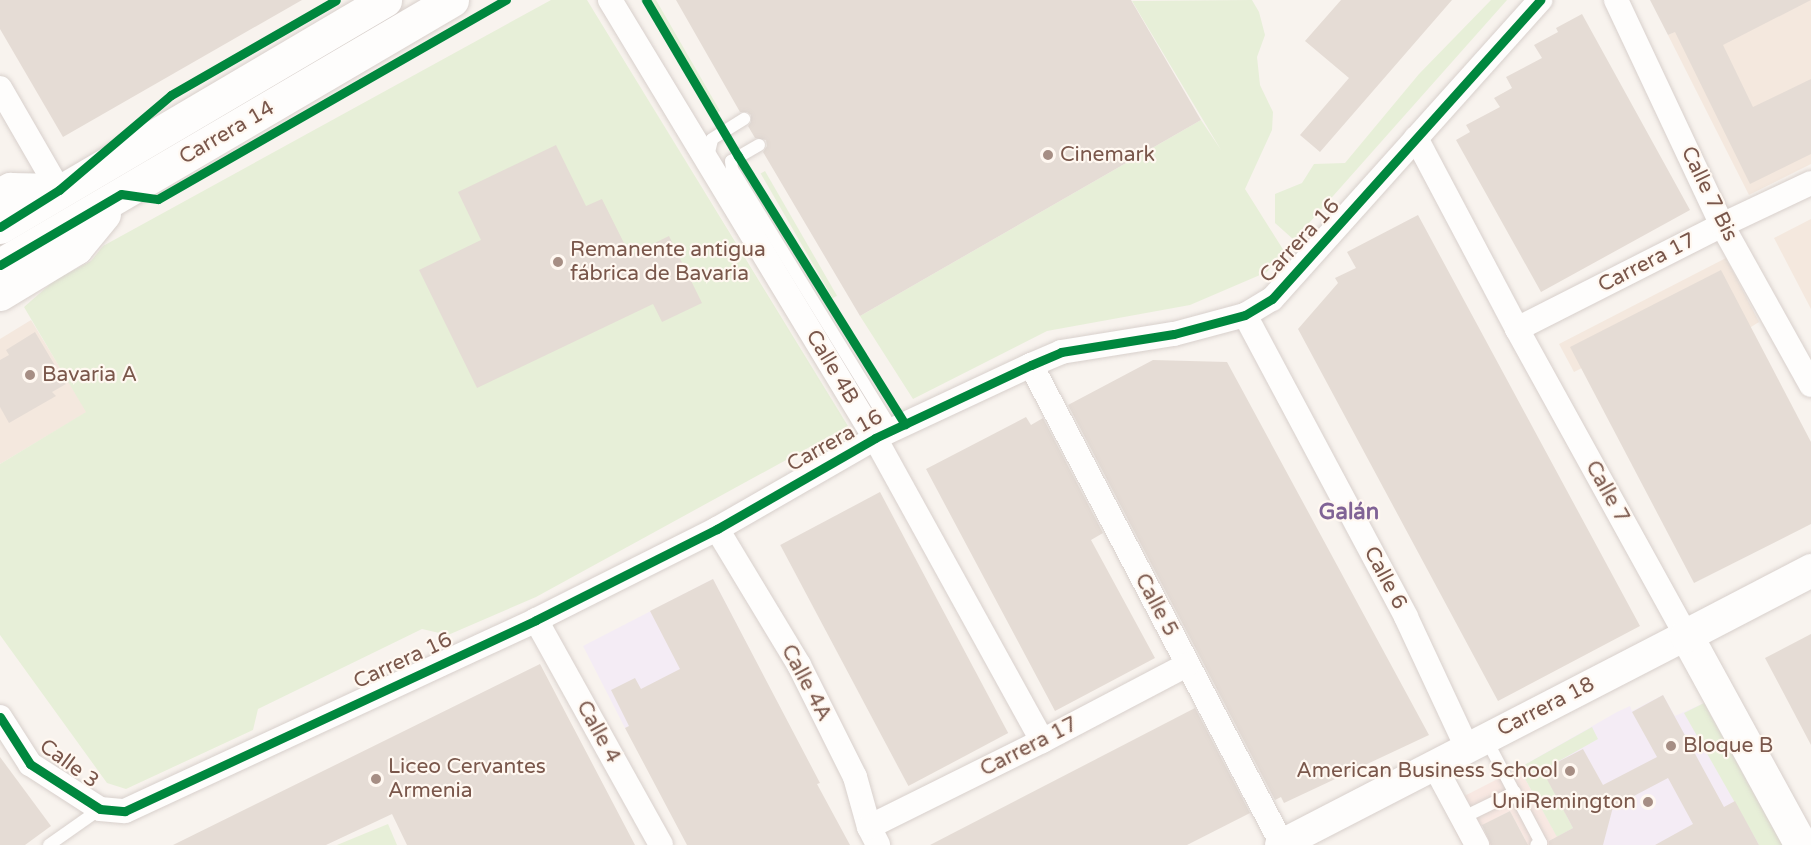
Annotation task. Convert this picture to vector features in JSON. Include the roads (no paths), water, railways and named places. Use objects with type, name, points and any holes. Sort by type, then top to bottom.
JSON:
[{"type":"main road","name":"Carrera 14","points":[[0,265],[452,0]]},
{"type":"main road","name":"Carrera 14","points":[[8,212],[59,190],[377,2]]},
{"type":"main road","points":[[0,294],[76,248],[121,194]]},
{"type":"main road","name":"Carrera 18","points":[[1686,635],[1811,570]]},
{"type":"main road","name":"Calle 7","points":[[1686,635],[1801,845]]},
{"type":"street","name":"Calle 4B","points":[[610,0],[707,161],[883,434],[1042,741]]},
{"type":"street","name":"Carrera 16","points":[[100,809],[125,811],[536,620],[717,529],[883,434],[1061,352],[1174,334],[1245,315],[1272,299],[1540,0]]},
{"type":"street","name":"Calle 7 Bis","points":[[1616,0],[1722,225],[1811,385]]},
{"type":"street","points":[[0,88],[59,190]]},
{"type":"street","name":"Calle 7","points":[[1416,138],[1517,329],[1686,635]]},
{"type":"street","name":"Carrera 17","points":[[1517,329],[1722,225],[1811,183]]},
{"type":"street","name":"Calle 6","points":[[1245,315],[1406,617],[1477,743]]},
{"type":"street","name":"Calle 5","points":[[1031,365],[1281,844]]},
{"type":"street","name":"Calle 4A","points":[[717,529],[799,665],[855,777],[873,836]]},
{"type":"street","name":"Calle 4","points":[[536,620],[661,845]]},
{"type":"street","name":"Carrera 18","points":[[1281,844],[1686,635]]},
{"type":"street","name":"Carrera 17","points":[[873,836],[1042,741],[1187,665]]},
{"type":"street","name":"Calle 3","points":[[0,717],[30,764],[100,809]]},
{"type":"street","points":[[1434,765],[1477,845]]},
{"type":"lane","points":[[707,161],[712,139],[744,119]]},
{"type":"lane","points":[[759,145],[731,161],[732,169],[883,434]]},
{"type":"lane","points":[[1477,743],[1515,792],[1541,843],[1536,845]]},
{"type":"lane","points":[[1462,818],[1515,792]]},
{"type":"lane","points":[[49,845],[100,809]]},
{"type":"place","name":"Cinemark","points":[[1048,155]]},
{"type":"place","name":"Remanente antigua fábrica de Bavaria","points":[[558,262]]},
{"type":"place","name":"Bavaria A","points":[[30,375]]},
{"type":"place","name":"Bloque B","points":[[1671,746]]},
{"type":"place","name":"American Business School","points":[[1570,771]]},
{"type":"place","name":"Liceo Cervantes Armenia","points":[[376,779]]},
{"type":"place","name":"UniRemington","points":[[1648,802]]},
{"type":"district","name":"Galán","points":[[1349,513]]}]
